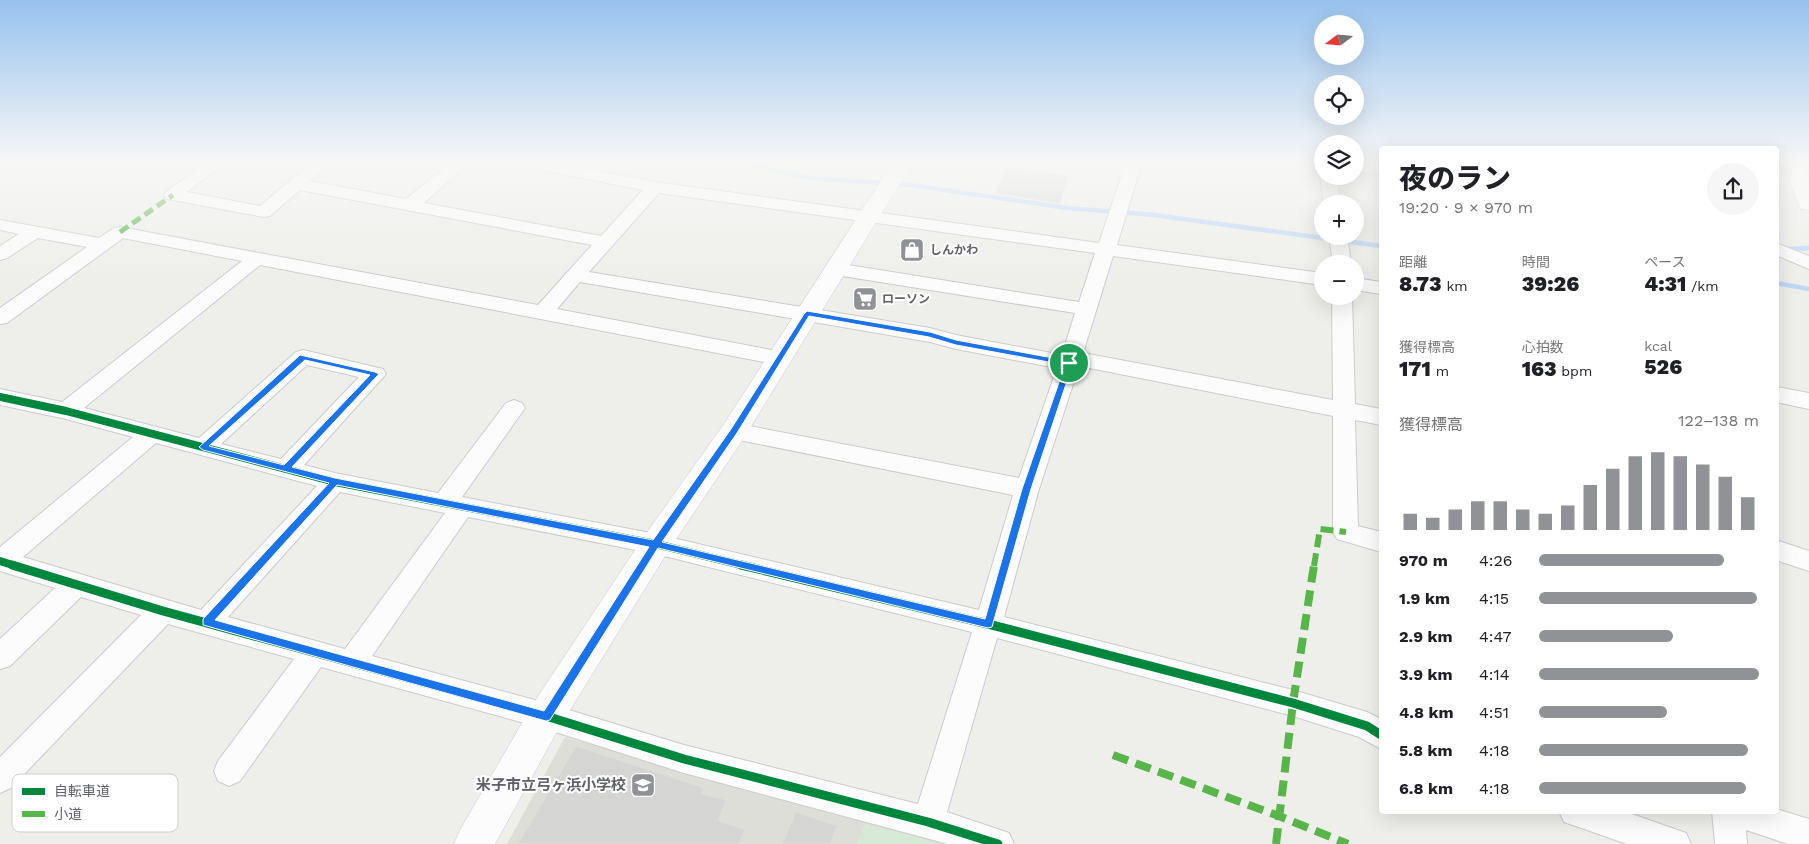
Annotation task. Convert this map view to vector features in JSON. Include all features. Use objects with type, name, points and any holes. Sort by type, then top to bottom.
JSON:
[{"type":"street","points":[[207,201],[264,212],[277,201]]},
{"type":"street","points":[[391,201],[605,242]]},
{"type":"street","points":[[410,205],[414,201]]},
{"type":"street","points":[[543,312],[641,201]]},
{"type":"street","points":[[761,201],[1106,248],[1314,279]]},
{"type":"street","points":[[474,844],[546,716],[656,544],[734,431],[879,201]]},
{"type":"street","points":[[928,822],[1027,489],[1121,201]]},
{"type":"street","points":[[0,225],[101,244]]},
{"type":"street","points":[[0,254],[36,232]]},
{"type":"street","points":[[0,318],[120,232],[780,358]]},
{"type":"street","points":[[1779,249],[1809,263]]},
{"type":"street","points":[[66,411],[257,258]]},
{"type":"street","points":[[836,269],[1086,309]]},
{"type":"street","points":[[575,274],[930,335],[956,342],[1379,417]]},
{"type":"street","points":[[1364,285],[1379,288]]},
{"type":"street","points":[[1342,305],[1346,532],[1379,541]]},
{"type":"street","points":[[203,447],[303,357],[375,374],[286,469]]},
{"type":"street","points":[[1779,395],[1809,400]]},
{"type":"street","points":[[0,397],[66,411],[335,482],[656,544],[988,624],[1222,686],[1293,702],[1367,726],[1379,734]]},
{"type":"street","points":[[352,662],[514,408]]},
{"type":"street","points":[[734,431],[1027,489]]},
{"type":"street","points":[[1,561],[151,434]]},
{"type":"street","points":[[207,622],[335,482]]},
{"type":"street","points":[[1779,551],[1809,561]]},
{"type":"street","points":[[1,561],[163,611],[546,716],[684,759],[928,822],[998,844]]},
{"type":"street","points":[[0,657],[77,584]]},
{"type":"street","points":[[0,778],[163,611]]},
{"type":"street","points":[[228,771],[316,652]]},
{"type":"street","points":[[1584,814],[1675,844]]},
{"type":"street","points":[[1728,814],[1732,844]]},
{"type":"street","points":[[1745,814],[1809,835]]},
{"type":"shaded area","name":"米子市立弓ヶ浜小学校","points":[[565,737],[929,834],[964,844],[507,844]]},
{"type":"green space","points":[[865,824],[943,844],[857,844]]},
{"type":"building","points":[[576,746],[704,788],[701,794],[726,800],[718,820],[745,830],[739,844],[518,844]]},
{"type":"building","points":[[796,812],[837,826],[830,844],[782,844]]},
{"type":"waterway","points":[[1022,201],[1067,208],[1154,215],[1379,246]]},
{"type":"waterway","points":[[1784,249],[1809,248]]},
{"type":"waterway","points":[[1779,284],[1809,289]]},
{"type":"marked path","points":[[120,232],[164,201]]},
{"type":"marked path","points":[[1276,844],[1293,703],[1320,529],[1346,532]]},
{"type":"marked path","points":[[1113,755],[1279,816],[1348,844]]},
{"type":"cycle path","points":[[0,397],[66,411],[335,482],[656,544],[988,624],[1293,703],[1367,726],[1379,734]]},
{"type":"cycle path","points":[[0,561],[163,611],[546,716],[684,759],[928,822],[998,844]]},
{"type":"place","name":"しんかわ","points":[[912,250]]},
{"type":"place","name":"ローソン","points":[[865,299]]},
{"type":"place","name":"米子市立弓ヶ浜小学校","points":[[643,785]]},
{"type":"route","points":[[1069,363],[956,342],[930,335],[807,314],[734,431],[656,544],[335,482],[286,469],[375,374],[303,357],[203,447],[335,482],[207,622],[546,716],[656,544],[988,624],[1027,489],[1069,363]]}]
